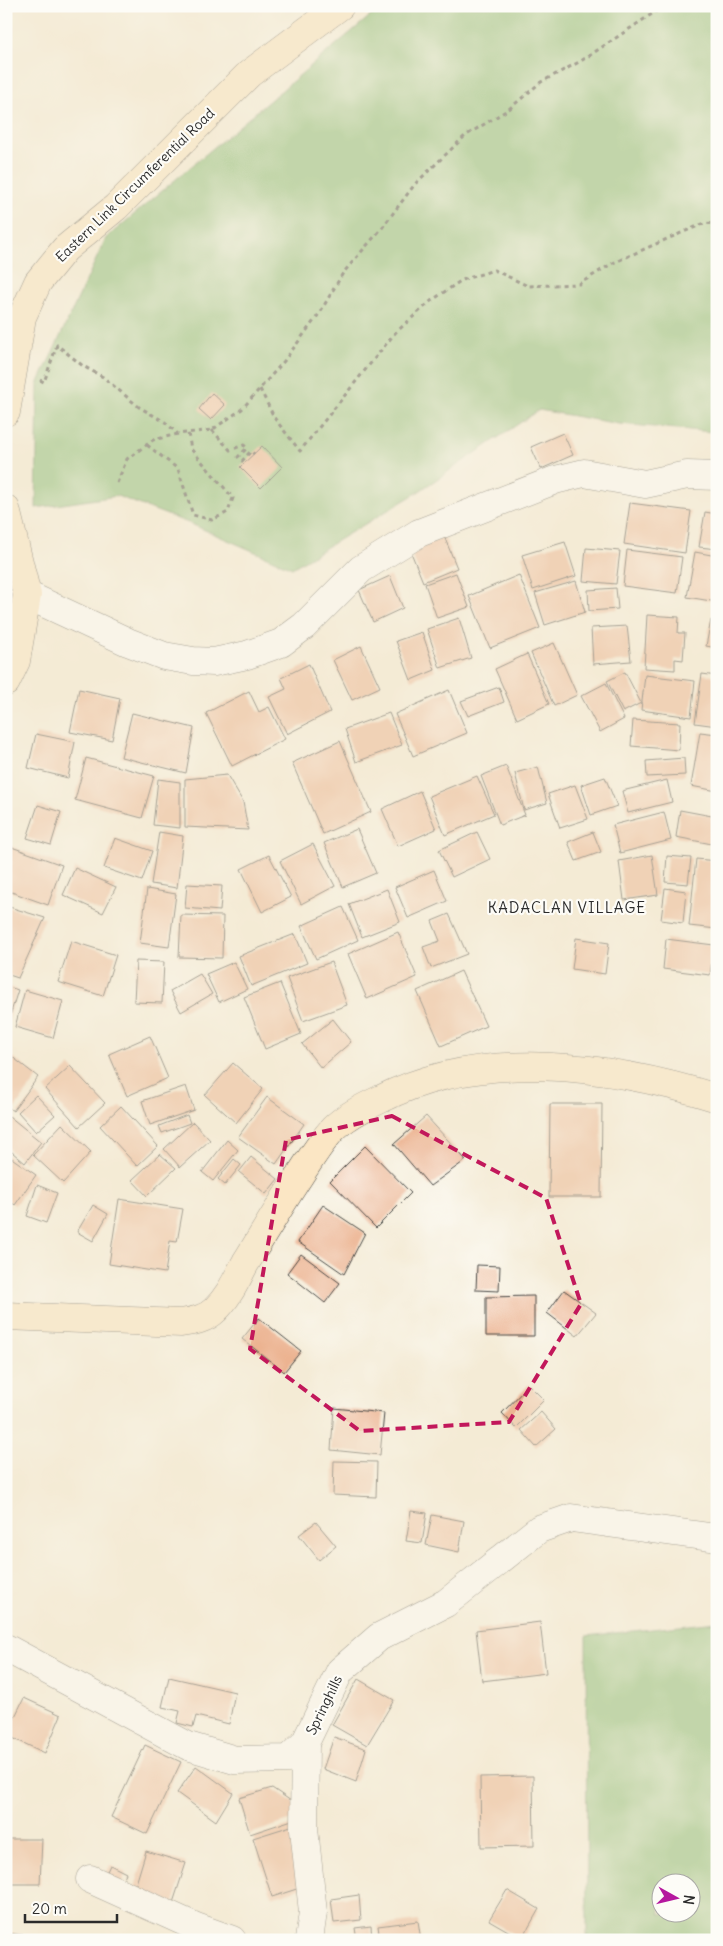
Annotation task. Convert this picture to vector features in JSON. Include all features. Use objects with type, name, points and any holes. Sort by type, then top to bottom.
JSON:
[{"type":"main road","name":"Eastern Link Circumferential Road","points":[[6,412],[22,318],[38,282],[65,249],[116,207],[249,74],[340,6]]},
{"type":"main road","points":[[6,509],[28,595],[16,661],[6,682]]},
{"type":"main road","points":[[6,1316],[181,1323],[199,1320],[215,1310],[227,1294],[276,1212],[316,1151],[334,1129],[359,1110],[395,1091],[430,1079],[495,1066],[521,1066],[576,1070],[642,1080],[717,1098]]},
{"type":"street","points":[[28,595],[128,642],[164,656],[193,661],[214,662],[246,656],[281,643],[304,626],[361,569],[419,533],[555,480],[584,473],[645,484],[687,476],[717,476]]},
{"type":"street","name":"Springhills","points":[[6,1648],[188,1746],[235,1760],[288,1758],[305,1743],[340,1671],[379,1636],[446,1603],[539,1529],[571,1518],[717,1538]]},
{"type":"street","points":[[305,1743],[304,1829],[313,1912],[309,1940]]},
{"type":"street","points":[[90,1879],[196,1927],[232,1940]]},
{"type":"path","points":[[117,483],[127,459],[153,440],[178,434],[212,430],[242,409],[284,361],[319,314],[343,273],[382,228],[415,184],[465,136],[509,109],[541,82],[581,61],[664,6]]},
{"type":"path","points":[[260,389],[275,419],[300,451],[358,382],[395,333],[431,301],[462,280],[494,270],[528,286],[579,284],[613,263],[667,238],[705,223],[717,224]]},
{"type":"path","points":[[38,374],[39,380],[44,382],[57,345],[83,366],[103,376],[139,407],[165,422],[178,434]]},
{"type":"path","points":[[212,430],[230,450],[244,445],[247,448],[238,457],[242,460],[251,451],[254,454]]},
{"type":"path","points":[[147,445],[178,469],[193,515],[212,520],[228,512],[233,498],[191,449],[188,433]]},
{"type":"highlighted area","points":[[392,1116],[546,1198],[581,1304],[509,1422],[360,1431],[250,1349],[286,1140]]},
{"type":"green space","points":[[382,6],[717,6],[717,429],[713,432],[619,424],[539,410],[415,494],[292,568],[191,524],[117,496],[36,508],[38,384],[106,238]]},
{"type":"green space","points":[[717,1622],[717,1940],[587,1940],[586,1636]]},
{"type":"building","points":[[212,393],[225,405],[211,420],[199,409]]},
{"type":"building","points":[[563,433],[573,455],[541,469],[531,447]]},
{"type":"building","points":[[262,446],[282,467],[261,488],[240,467]]},
{"type":"building","points":[[630,503],[691,511],[685,553],[624,544]]},
{"type":"building","points":[[705,512],[717,514],[717,549],[699,547]]},
{"type":"building","points":[[444,536],[457,568],[423,582],[410,550]]},
{"type":"building","points":[[565,542],[576,576],[533,590],[522,555]]},
{"type":"building","points":[[586,548],[620,551],[616,584],[583,581]]},
{"type":"building","points":[[627,550],[682,557],[677,593],[623,586]]},
{"type":"building","points":[[695,552],[717,556],[717,602],[687,597]]},
{"type":"building","points":[[456,573],[469,607],[437,618],[425,584]]},
{"type":"building","points":[[519,575],[540,628],[490,648],[469,596]]},
{"type":"building","points":[[390,576],[403,608],[373,622],[359,590]]},
{"type":"building","points":[[576,581],[585,612],[545,625],[535,593]]},
{"type":"building","points":[[616,588],[618,609],[589,611],[588,590]]},
{"type":"building","points":[[647,615],[679,617],[678,633],[685,633],[683,660],[675,659],[675,670],[644,668]]},
{"type":"building","points":[[459,618],[471,658],[440,668],[427,629]]},
{"type":"building","points":[[711,620],[717,621],[717,648],[706,646]]},
{"type":"building","points":[[627,626],[631,661],[593,664],[591,628]]},
{"type":"building","points":[[422,632],[435,670],[411,680],[396,641]]},
{"type":"building","points":[[554,643],[577,695],[554,706],[531,653]]},
{"type":"building","points":[[361,646],[380,687],[352,700],[333,660]]},
{"type":"building","points":[[527,654],[549,704],[517,719],[495,669]]},
{"type":"building","points":[[309,664],[330,712],[287,734],[269,697],[286,689],[281,678]]},
{"type":"building","points":[[625,672],[641,703],[623,712],[607,681]]},
{"type":"building","points":[[702,674],[717,676],[717,726],[695,723]]},
{"type":"building","points":[[645,675],[695,681],[691,717],[641,710]]},
{"type":"building","points":[[606,683],[624,719],[600,732],[581,696]]},
{"type":"building","points":[[499,687],[504,702],[468,716],[461,701]]},
{"type":"building","points":[[79,689],[120,698],[112,740],[70,732]]},
{"type":"building","points":[[449,690],[467,733],[413,756],[395,714]]},
{"type":"building","points":[[249,691],[259,712],[269,707],[285,739],[232,766],[206,713]]},
{"type":"building","points":[[132,713],[194,728],[186,773],[121,757]]},
{"type":"building","points":[[389,713],[402,745],[356,762],[345,729]]},
{"type":"building","points":[[633,720],[680,723],[679,750],[631,746]]},
{"type":"building","points":[[700,732],[717,734],[717,791],[691,786]]},
{"type":"building","points":[[36,734],[75,742],[68,778],[28,768]]},
{"type":"building","points":[[340,741],[371,812],[323,834],[292,763]]},
{"type":"building","points":[[86,758],[154,776],[142,818],[75,800]]},
{"type":"building","points":[[684,758],[685,775],[647,777],[646,761]]},
{"type":"building","points":[[506,766],[525,815],[500,825],[481,776]]},
{"type":"building","points":[[538,767],[547,803],[524,810],[515,773]]},
{"type":"building","points":[[227,775],[243,802],[248,830],[185,827],[185,779]]},
{"type":"building","points":[[477,776],[494,814],[445,835],[429,796]]},
{"type":"building","points":[[605,777],[617,806],[591,815],[581,785]]},
{"type":"building","points":[[158,779],[180,782],[180,828],[153,825]]},
{"type":"building","points":[[667,780],[672,802],[628,813],[622,791]]},
{"type":"building","points":[[575,785],[588,819],[560,828],[548,794]]},
{"type":"building","points":[[420,791],[436,829],[398,846],[382,809]]},
{"type":"building","points":[[38,805],[61,812],[51,845],[27,838]]},
{"type":"building","points":[[680,810],[717,817],[717,845],[676,837]]},
{"type":"building","points":[[664,812],[671,840],[620,853],[613,825]]},
{"type":"building","points":[[357,829],[376,873],[343,887],[324,843]]},
{"type":"building","points":[[159,832],[183,836],[177,888],[151,884]]},
{"type":"building","points":[[477,832],[490,859],[452,877],[439,850]]},
{"type":"building","points":[[593,832],[601,852],[576,861],[568,842]]},
{"type":"building","points":[[115,838],[152,851],[142,881],[104,868]]},
{"type":"building","points":[[313,844],[335,886],[301,904],[280,861]]},
{"type":"building","points":[[6,845],[62,865],[48,905],[6,890]]},
{"type":"building","points":[[269,855],[291,897],[262,912],[241,869]]},
{"type":"building","points":[[652,855],[658,895],[624,900],[619,861]]},
{"type":"building","points":[[667,856],[691,858],[688,884],[665,882]]},
{"type":"building","points":[[696,859],[717,861],[717,929],[689,926]]},
{"type":"building","points":[[75,868],[116,887],[103,913],[63,895]]},
{"type":"building","points":[[434,870],[447,901],[408,918],[395,887]]},
{"type":"building","points":[[187,884],[222,886],[220,911],[185,908]]},
{"type":"building","points":[[665,888],[686,891],[683,923],[661,920]]},
{"type":"building","points":[[147,889],[176,894],[169,947],[140,943]]},
{"type":"building","points":[[387,889],[400,922],[362,937],[349,904]]},
{"type":"building","points":[[6,906],[45,918],[18,978],[6,974]]},
{"type":"building","points":[[343,907],[358,940],[316,959],[301,926]]},
{"type":"building","points":[[449,914],[467,954],[431,968],[423,947],[440,941],[432,921]]},
{"type":"building","points":[[181,915],[223,916],[222,958],[179,957]]},
{"type":"building","points":[[398,932],[417,977],[367,999],[348,954]]},
{"type":"building","points":[[295,934],[307,963],[251,986],[239,956]]},
{"type":"building","points":[[576,938],[609,943],[605,974],[572,969]]},
{"type":"building","points":[[666,939],[714,945],[710,975],[663,969]]},
{"type":"building","points":[[71,941],[116,955],[103,996],[58,982]]},
{"type":"building","points":[[136,961],[164,962],[162,1003],[134,1002]]},
{"type":"building","points":[[234,962],[247,989],[219,1002],[206,974]]},
{"type":"building","points":[[331,962],[347,1005],[303,1021],[287,978]]},
{"type":"building","points":[[461,971],[486,1026],[441,1046],[417,991]]},
{"type":"building","points":[[200,974],[212,994],[181,1012],[170,991]]},
{"type":"building","points":[[280,983],[301,1034],[265,1049],[244,997]]},
{"type":"building","points":[[6,986],[18,990],[8,1022],[6,1021]]},
{"type":"building","points":[[25,990],[63,1001],[53,1038],[15,1027]]},
{"type":"building","points":[[333,1019],[351,1042],[321,1068],[302,1044]]},
{"type":"building","points":[[150,1036],[168,1078],[127,1096],[109,1054]]},
{"type":"building","points":[[6,1052],[38,1077],[13,1111],[6,1106]]},
{"type":"building","points":[[233,1063],[263,1089],[236,1123],[205,1095]]},
{"type":"building","points":[[70,1066],[105,1103],[79,1127],[45,1089]]},
{"type":"building","points":[[186,1086],[194,1110],[150,1125],[142,1101]]},
{"type":"building","points":[[36,1095],[55,1115],[36,1132],[18,1112]]},
{"type":"building","points":[[267,1097],[304,1124],[276,1164],[238,1137]]},
{"type":"building","points":[[550,1104],[602,1104],[601,1197],[549,1197]]},
{"type":"building","points":[[121,1106],[158,1146],[137,1166],[100,1126]]},
{"type":"building","points":[[187,1115],[190,1123],[162,1133],[159,1126]]},
{"type":"building","points":[[9,1116],[41,1142],[25,1163],[6,1147],[6,1120]]},
{"type":"building","points":[[426,1116],[466,1160],[430,1186],[394,1144]]},
{"type":"building","points":[[193,1122],[210,1140],[180,1167],[164,1149]]},
{"type":"building","points":[[62,1124],[91,1152],[63,1183],[33,1155]]},
{"type":"building","points":[[227,1140],[238,1150],[213,1181],[202,1172]]},
{"type":"building","points":[[365,1146],[411,1193],[376,1228],[330,1181]]},
{"type":"building","points":[[6,1154],[36,1175],[15,1205],[6,1199]]},
{"type":"building","points":[[160,1154],[176,1168],[147,1196],[132,1180]]},
{"type":"building","points":[[251,1157],[278,1179],[266,1194],[239,1172]]},
{"type":"building","points":[[234,1159],[241,1165],[225,1185],[218,1179]]},
{"type":"building","points":[[37,1185],[57,1193],[46,1223],[27,1216]]},
{"type":"building","points":[[119,1199],[183,1209],[177,1242],[170,1241],[165,1273],[109,1264]]},
{"type":"building","points":[[93,1205],[108,1214],[93,1241],[77,1232]]},
{"type":"building","points":[[323,1205],[365,1233],[344,1274],[298,1242]]},
{"type":"building","points":[[301,1254],[340,1283],[325,1303],[287,1273]]},
{"type":"building","points":[[477,1265],[500,1266],[499,1291],[476,1290]]},
{"type":"building","points":[[564,1290],[596,1313],[577,1336],[547,1313]]},
{"type":"building","points":[[534,1296],[534,1336],[486,1336],[486,1297]]},
{"type":"building","points":[[259,1318],[301,1351],[284,1372],[242,1339]]},
{"type":"building","points":[[529,1385],[544,1400],[516,1428],[502,1413]]},
{"type":"building","points":[[334,1408],[384,1413],[380,1455],[331,1450]]},
{"type":"building","points":[[541,1412],[556,1429],[536,1447],[521,1430]]},
{"type":"building","points":[[334,1461],[377,1462],[376,1497],[333,1495]]},
{"type":"building","points":[[411,1511],[427,1513],[422,1543],[406,1541]]},
{"type":"building","points":[[432,1515],[464,1521],[459,1552],[426,1545]]},
{"type":"building","points":[[316,1522],[336,1546],[319,1560],[299,1535]]},
{"type":"building","points":[[540,1622],[546,1673],[482,1681],[476,1630]]},
{"type":"building","points":[[169,1677],[235,1692],[229,1724],[196,1716],[193,1727],[177,1723],[180,1711],[162,1707]]},
{"type":"building","points":[[358,1679],[394,1700],[367,1745],[332,1725]]},
{"type":"building","points":[[24,1698],[61,1715],[45,1753],[6,1735]]},
{"type":"building","points":[[334,1737],[366,1749],[356,1782],[323,1769]]},
{"type":"building","points":[[145,1745],[181,1762],[147,1834],[111,1817]]},
{"type":"building","points":[[196,1766],[233,1793],[216,1821],[177,1793]]},
{"type":"building","points":[[533,1776],[534,1846],[481,1847],[480,1777]]},
{"type":"building","points":[[272,1788],[294,1803],[301,1817],[250,1834],[239,1798]]},
{"type":"building","points":[[291,1826],[309,1885],[272,1897],[253,1838]]},
{"type":"building","points":[[6,1839],[42,1839],[40,1884],[6,1884]]},
{"type":"building","points":[[146,1851],[186,1863],[171,1909],[132,1897]]},
{"type":"building","points":[[110,1865],[126,1873],[119,1888],[103,1880]]},
{"type":"building","points":[[507,1890],[539,1909],[522,1939],[489,1920]]},
{"type":"building","points":[[359,1895],[361,1920],[334,1923],[331,1899]]},
{"type":"building","points":[[418,1921],[421,1940],[380,1940],[378,1926]]},
{"type":"building","points":[[371,1926],[372,1940],[357,1940],[355,1928]]},
{"type":"building","points":[[6,1933],[57,1939],[6,1940]]},
{"type":"district","name":"KADACLAN VILLAGE","points":[[567,907]]}]
